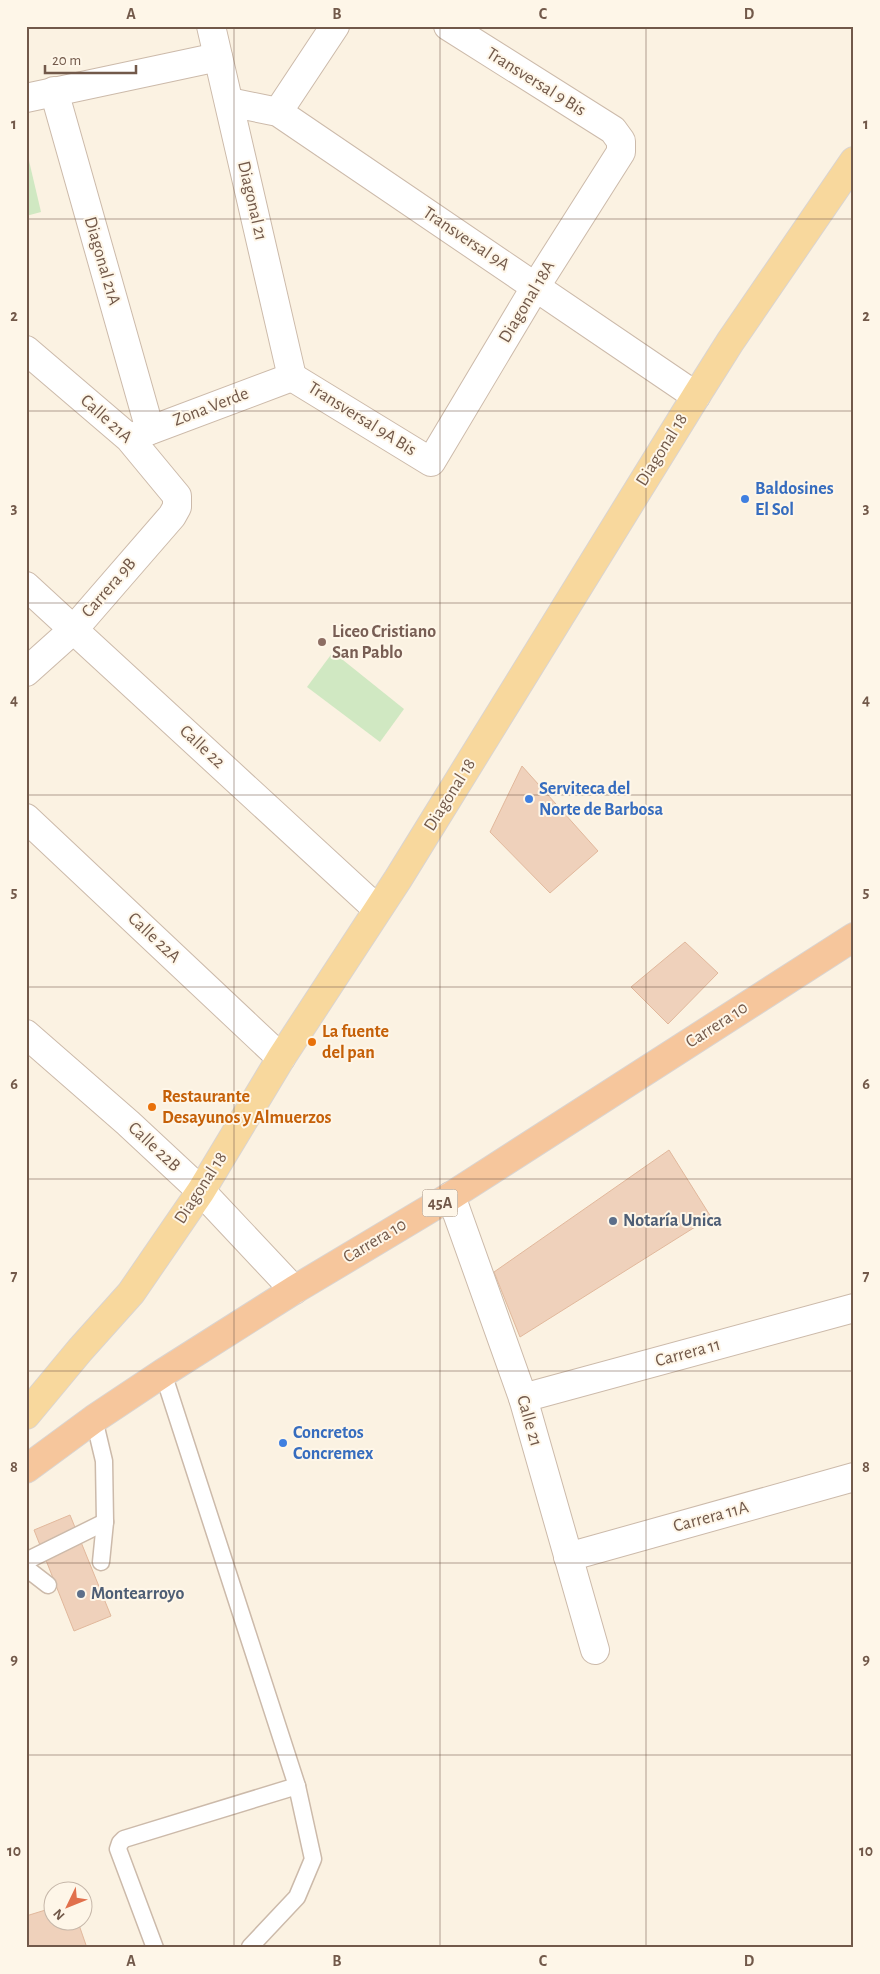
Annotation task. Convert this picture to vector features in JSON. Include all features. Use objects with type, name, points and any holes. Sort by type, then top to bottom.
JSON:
[{"type":"highway","name":"Carrera 10","points":[[26,1469],[94,1419],[163,1373],[294,1290],[451,1196],[854,937]]},
{"type":"main road","name":"Diagonal 18","points":[[26,1415],[130,1293],[200,1191],[281,1058],[398,879],[735,334],[854,161]]},
{"type":"street","name":"Diagonal 21","points":[[211,26],[292,376]]},
{"type":"street","points":[[278,112],[335,26]]},
{"type":"street","name":"Transversal 9 Bis","points":[[448,26],[613,130],[621,141]]},
{"type":"street","points":[[26,98],[218,57]]},
{"type":"street","name":"Diagonal 21A","points":[[54,91],[140,434]]},
{"type":"street","name":"Transversal 9A","points":[[228,102],[278,112],[696,396]]},
{"type":"street","name":"Diagonal 18A","points":[[431,462],[536,286],[620,152],[621,141]]},
{"type":"street","name":"Calle 21A","points":[[26,350],[140,434],[177,496]]},
{"type":"street","name":"Zona Verde","points":[[140,434],[292,376]]},
{"type":"street","name":"Transversal 9A Bis","points":[[292,376],[431,462]]},
{"type":"street","name":"Carrera 9B","points":[[26,672],[74,628],[172,516],[176,507],[177,496]]},
{"type":"street","name":"Calle 22","points":[[26,586],[74,628],[377,909]]},
{"type":"street","name":"Calle 22A","points":[[26,818],[281,1058]]},
{"type":"street","name":"Calle 22B","points":[[26,1034],[128,1123],[200,1191],[294,1290]]},
{"type":"street","name":"Calle 21","points":[[451,1196],[523,1398],[595,1650]]},
{"type":"street","name":"Carrera 11","points":[[523,1398],[854,1308]]},
{"type":"street","name":"Carrera 11A","points":[[568,1556],[854,1477]]},
{"type":"lane","points":[[163,1373],[297,1786],[313,1859],[297,1897],[250,1947]]},
{"type":"lane","points":[[94,1419],[104,1461],[105,1522],[101,1562]]},
{"type":"lane","points":[[26,1561],[105,1522]]},
{"type":"lane","points":[[26,1568],[48,1586]]},
{"type":"lane","points":[[155,1948],[118,1849],[120,1843],[124,1839],[297,1786]]},
{"type":"green space","points":[[26,148],[41,212],[26,216]]},
{"type":"green space","points":[[333,652],[404,709],[380,742],[307,687]]},
{"type":"building","name":"Serviteca del Norte de Barbosa","points":[[522,766],[598,851],[550,893],[490,832]]},
{"type":"building","points":[[685,942],[718,973],[668,1024],[631,987]]},
{"type":"building","points":[[669,1150],[711,1217],[520,1337],[494,1272]]},
{"type":"building","name":"Montearroyo","points":[[70,1515],[111,1616],[74,1631],[34,1530]]},
{"type":"building","points":[[42,1911],[42,1932],[81,1932],[87,1948],[26,1948],[26,1916]]},
{"type":"place","name":"Baldosines El Sol","points":[[745,499]]},
{"type":"place","name":"Liceo Cristiano San Pablo","points":[[322,642]]},
{"type":"place","name":"Serviteca del Norte de Barbosa","points":[[529,799]]},
{"type":"place","name":"La fuente del pan","points":[[312,1042]]},
{"type":"place","name":"Restaurante Desayunos y Almuerzos","points":[[152,1107]]},
{"type":"place","name":"Notaría Unica","points":[[613,1221]]},
{"type":"place","name":"Concretos Concremex","points":[[283,1443]]},
{"type":"place","name":"Montearroyo","points":[[81,1594]]}]
